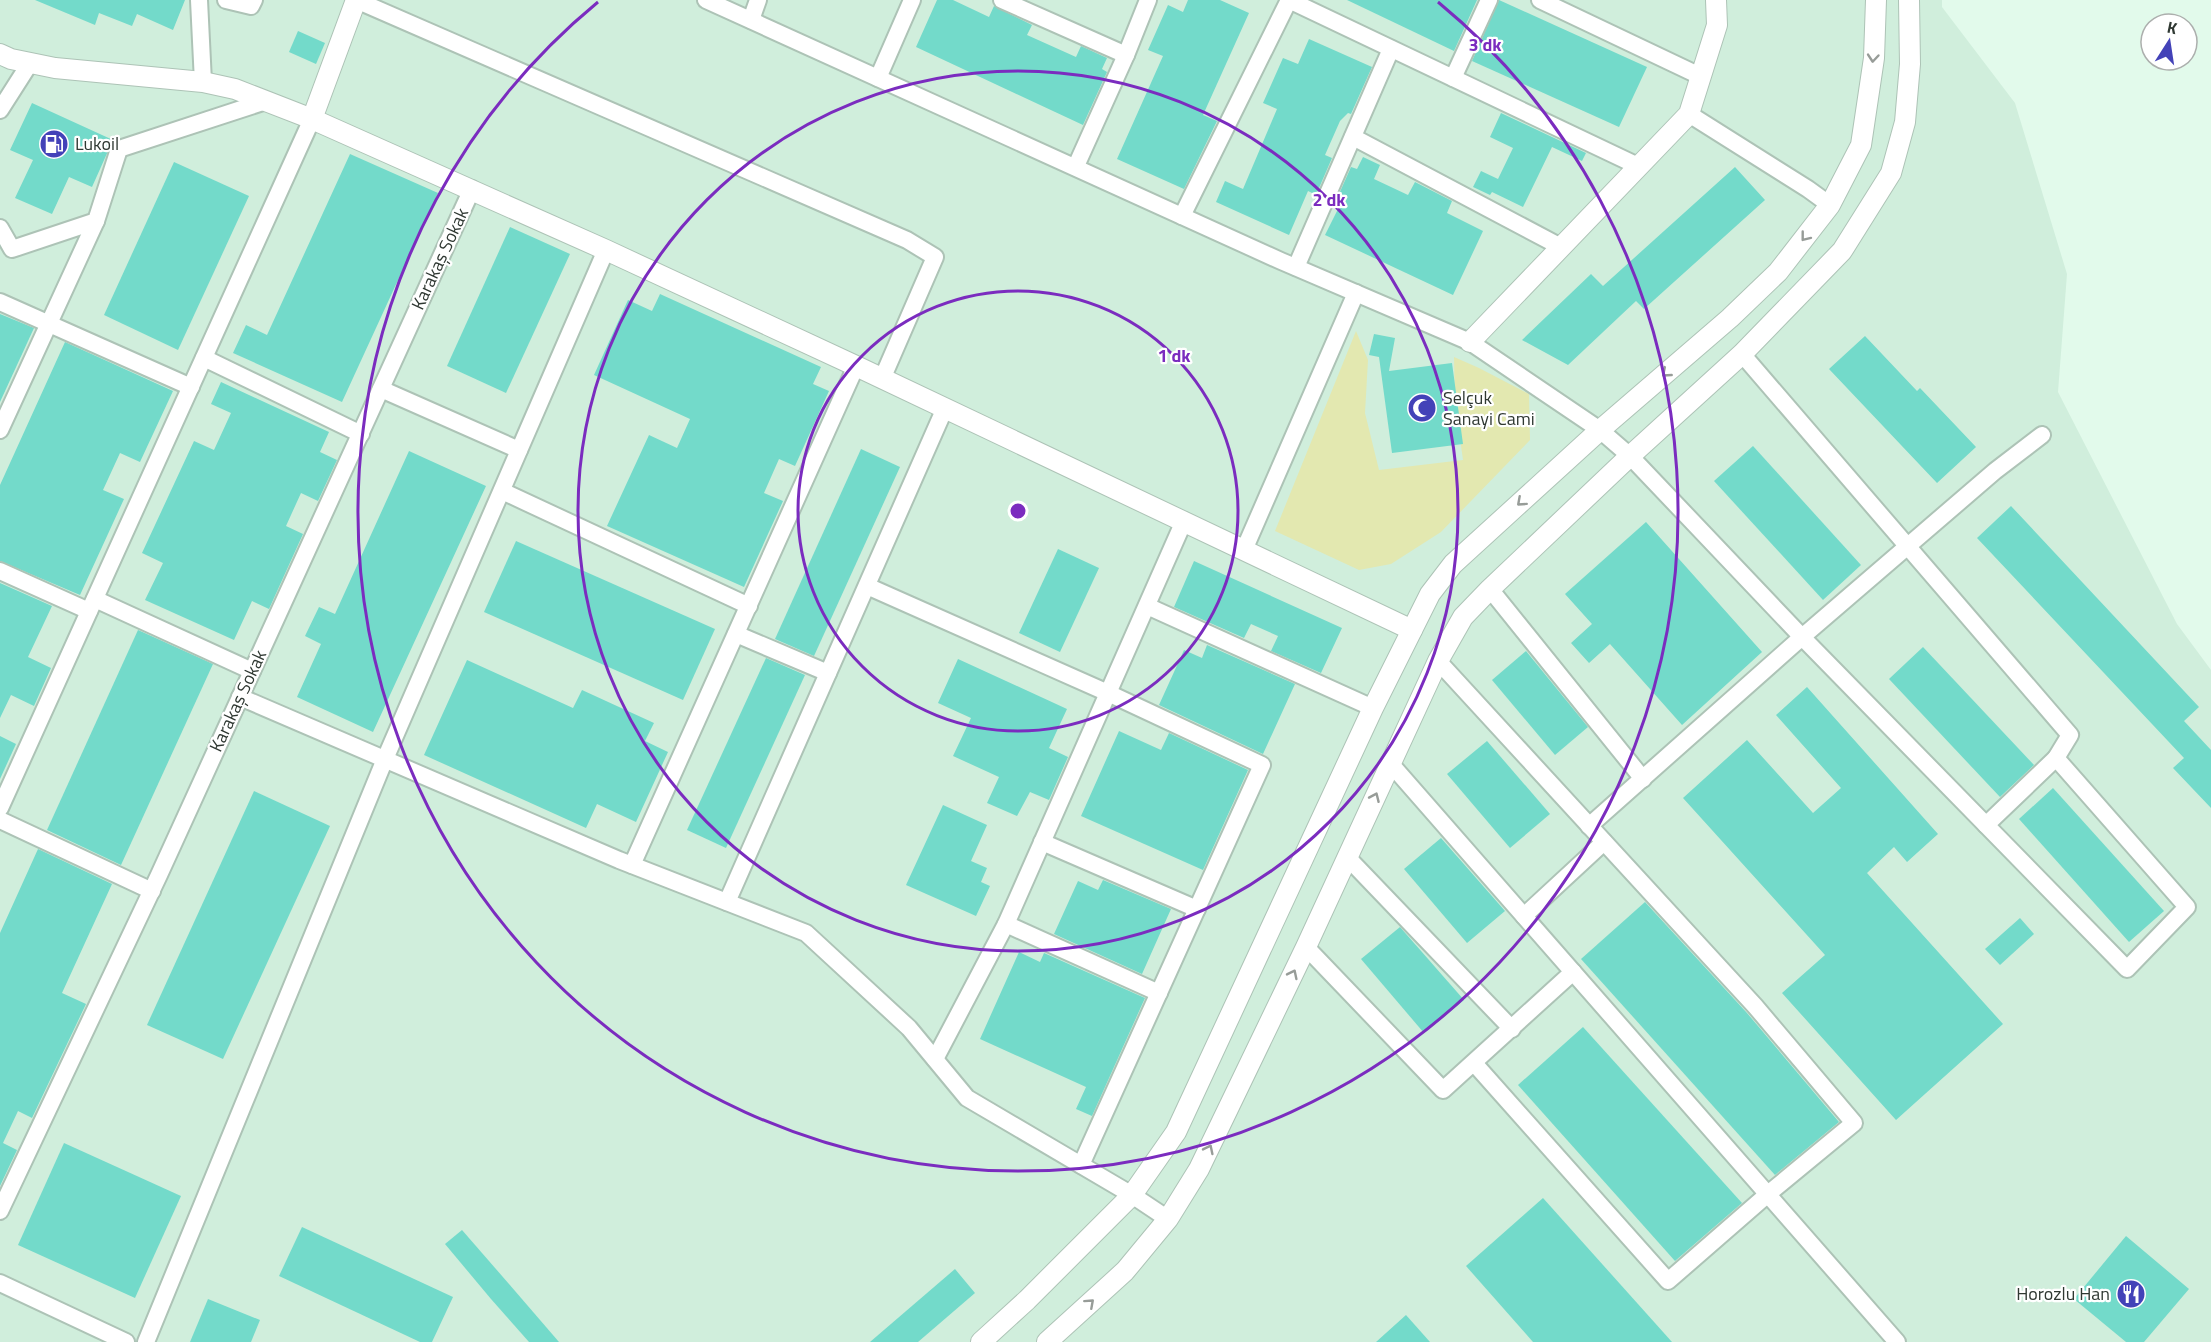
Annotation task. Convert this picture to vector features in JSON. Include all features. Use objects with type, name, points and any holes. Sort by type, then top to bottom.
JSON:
[{"type":"street","points":[[199,0],[203,82]]},
{"type":"street","points":[[226,0],[251,6],[254,0]]},
{"type":"street","points":[[0,808],[312,118],[356,0],[907,240],[935,257],[882,379]]},
{"type":"street","points":[[706,0],[1182,216],[1470,342],[1600,430],[1630,456],[1802,637],[2127,969],[2187,908],[2056,758]]},
{"type":"street","points":[[751,20],[758,0]]},
{"type":"street","points":[[878,78],[912,0]]},
{"type":"street","points":[[1002,0],[1032,6],[1126,55]]},
{"type":"street","points":[[1076,166],[1148,0]]},
{"type":"street","points":[[1182,216],[1289,0],[1638,166]]},
{"type":"street","points":[[1453,78],[1489,0]]},
{"type":"street","points":[[1540,0],[1700,76]]},
{"type":"street","points":[[1470,342],[1689,114],[1717,25],[1716,0]]},
{"type":"street","points":[[981,1342],[1027,1300],[1132,1195],[1176,1132],[1373,708],[1430,594],[1453,564],[1600,430],[1730,318],[1778,272],[1830,205],[1861,145],[1874,58],[1876,0]]},
{"type":"street","points":[[1047,1342],[1125,1271],[1168,1219],[1199,1169],[1306,947],[1438,661],[1463,616],[1630,456],[1742,354],[1842,251],[1891,173],[1905,122],[1910,64],[1910,0]]},
{"type":"street","points":[[1296,267],[1391,49]]},
{"type":"street","points":[[0,54],[10,59],[55,68],[203,82],[235,89],[312,118],[606,250],[856,366],[1412,630]]},
{"type":"street","points":[[0,110],[30,63]]},
{"type":"street","points":[[0,430],[96,221],[119,149],[266,100]]},
{"type":"street","points":[[1689,114],[1830,205]]},
{"type":"street","points":[[1353,137],[1561,247]]},
{"type":"street","name":"Karakaş Sokak","points":[[0,1211],[152,891],[472,189]]},
{"type":"street","points":[[0,228],[12,249],[96,221]]},
{"type":"street","points":[[146,1342],[385,759],[606,250]]},
{"type":"street","points":[[1244,550],[1356,293]]},
{"type":"street","points":[[0,302],[191,387]]},
{"type":"street","points":[[1742,354],[2070,735],[2056,758],[1986,825]]},
{"type":"street","points":[[204,358],[360,434]]},
{"type":"street","points":[[632,865],[856,366]]},
{"type":"street","points":[[381,389],[519,450]]},
{"type":"street","points":[[727,902],[945,408]]},
{"type":"street","points":[[1589,825],[1907,546],[1995,471],[2042,435]]},
{"type":"street","points":[[502,491],[749,606]]},
{"type":"street","points":[[935,1059],[1006,924],[1184,521]]},
{"type":"street","points":[[0,571],[92,605],[252,671]]},
{"type":"street","points":[[867,586],[1108,693],[1262,765],[1081,1165]]},
{"type":"street","points":[[1490,589],[1642,778]]},
{"type":"street","points":[[1146,606],[1373,708]]},
{"type":"street","points":[[736,634],[828,673]]},
{"type":"street","points":[[1438,661],[1755,1006],[1854,1123],[1668,1281],[1474,1063]]},
{"type":"street","points":[[240,697],[632,865],[806,933],[909,1028],[967,1098],[1132,1195],[1168,1219]]},
{"type":"street","points":[[1390,763],[1897,1342]]},
{"type":"street","points":[[0,820],[152,891]]},
{"type":"street","points":[[1042,842],[1197,909]]},
{"type":"street","points":[[1524,916],[1604,842]]},
{"type":"street","points":[[1347,857],[1512,1029]]},
{"type":"street","points":[[1006,924],[1159,993]]},
{"type":"street","points":[[1306,947],[1443,1090],[1573,972]]},
{"type":"street","points":[[0,1283],[126,1342]]},
{"type":"shaded area","points":[[0,0],[1942,0],[1942,7],[2015,103],[2067,274],[2058,392],[2177,624],[2211,670],[2211,1342],[0,1342]]},
{"type":"green space","points":[[1356,331],[1368,360],[1365,413],[1379,470],[1463,460],[1455,403],[1454,357],[1529,394],[1530,440],[1441,532],[1391,564],[1359,570],[1275,531]]},
{"type":"building","points":[[35,0],[185,0],[173,30],[137,14],[132,26],[99,13],[95,25]]},
{"type":"building","points":[[937,0],[953,0],[989,17],[994,6],[1032,25],[1027,35],[1076,57],[1081,46],[1107,58],[1102,69],[1107,72],[1083,125],[916,47]]},
{"type":"building","points":[[1188,0],[1220,0],[1249,13],[1203,115],[1217,121],[1184,189],[1117,159],[1163,56],[1148,50],[1168,5],[1183,12]]},
{"type":"building","points":[[1347,0],[1477,0],[1454,51]]},
{"type":"building","points":[[1499,0],[1647,67],[1619,127],[1472,61]]},
{"type":"building","points":[[298,31],[325,43],[316,64],[289,52]]},
{"type":"building","points":[[1309,39],[1372,67],[1351,114],[1348,113],[1340,121],[1325,155],[1332,158],[1316,195],[1308,191],[1289,235],[1216,202],[1225,181],[1243,189],[1277,109],[1263,103],[1283,58],[1298,64]]},
{"type":"building","points":[[32,103],[113,140],[92,187],[69,177],[52,214],[15,198],[33,160],[10,150]]},
{"type":"building","points":[[1501,113],[1586,153],[1582,161],[1552,147],[1523,207],[1492,192],[1490,195],[1473,187],[1481,171],[1498,179],[1513,148],[1490,137]]},
{"type":"building","points":[[350,154],[438,193],[342,402],[233,353],[246,325],[267,335]]},
{"type":"building","points":[[1363,157],[1380,165],[1374,179],[1408,195],[1415,182],[1452,201],[1447,213],[1483,231],[1453,295],[1325,235],[1340,205],[1335,203],[1351,167],[1357,169]]},
{"type":"building","points":[[174,162],[249,196],[178,350],[104,315]]},
{"type":"building","points":[[1735,167],[1765,200],[1644,309],[1636,301],[1568,365],[1522,340],[1591,274],[1603,286]]},
{"type":"building","points":[[510,227],[570,254],[506,393],[447,366]]},
{"type":"building","points":[[660,294],[821,367],[813,384],[829,391],[795,466],[779,459],[764,493],[783,501],[744,587],[607,526],[649,435],[677,448],[690,419],[594,375],[628,300],[652,311]]},
{"type":"building","points":[[0,314],[34,328],[0,402]]},
{"type":"building","name":"Selçuk Sanayi Cami","points":[[1374,334],[1395,338],[1389,371],[1452,363],[1463,444],[1392,453],[1379,357],[1369,355]]},
{"type":"building","points":[[1865,336],[1917,391],[1920,388],[1976,447],[1937,483],[1829,369]]},
{"type":"building","points":[[65,342],[173,391],[140,462],[120,453],[103,490],[124,499],[80,595],[0,561],[0,485]]},
{"type":"building","points":[[221,382],[329,432],[320,452],[337,460],[318,501],[301,493],[286,526],[303,534],[269,609],[252,601],[234,640],[145,600],[163,563],[142,553],[194,441],[214,450],[231,413],[211,404]]},
{"type":"building","points":[[1753,446],[1861,565],[1823,600],[1714,481]]},
{"type":"building","points":[[861,449],[900,467],[814,656],[775,639]]},
{"type":"building","points":[[409,451],[486,486],[373,732],[297,697],[321,644],[305,636],[319,607],[335,614]]},
{"type":"building","points":[[2011,506],[2199,707],[2184,721],[2211,750],[2211,808],[2173,768],[2184,758],[1977,538]]},
{"type":"building","points":[[1646,522],[1762,652],[1682,725],[1610,644],[1589,663],[1571,643],[1592,624],[1565,594]]},
{"type":"building","points":[[516,541],[715,629],[683,700],[484,612]]},
{"type":"building","points":[[1058,549],[1099,568],[1060,652],[1019,633]]},
{"type":"building","points":[[1194,561],[1342,628],[1321,673],[1271,651],[1278,636],[1251,624],[1244,638],[1174,607]]},
{"type":"building","points":[[0,583],[52,606],[28,657],[51,668],[34,706],[11,695],[0,718]]},
{"type":"building","points":[[138,630],[213,664],[121,865],[47,830]]},
{"type":"building","points":[[1207,645],[1295,684],[1263,754],[1159,705],[1184,650],[1202,658]]},
{"type":"building","points":[[1923,647],[2034,765],[2000,797],[1889,679]]},
{"type":"building","points":[[1526,651],[1588,727],[1555,755],[1492,680]]},
{"type":"building","points":[[766,658],[805,675],[726,848],[687,830]]},
{"type":"building","points":[[958,659],[1067,709],[1049,748],[1068,757],[1049,800],[1030,792],[1017,816],[987,803],[999,777],[953,756],[971,718],[938,703]]},
{"type":"building","points":[[467,660],[573,708],[582,690],[654,723],[645,741],[668,752],[636,822],[597,804],[586,828],[424,755]]},
{"type":"building","points":[[1807,687],[1938,834],[1907,862],[1894,847],[1867,873],[2003,1024],[1896,1120],[1782,993],[1825,955],[1683,798],[1747,740],[1813,813],[1841,788],[1776,715]]},
{"type":"building","points":[[1119,731],[1161,750],[1169,733],[1248,770],[1203,870],[1081,816]]},
{"type":"building","points":[[0,736],[16,744],[0,779]]},
{"type":"building","points":[[1487,741],[1550,814],[1510,848],[1447,774]]},
{"type":"building","points":[[2053,788],[2164,911],[2129,942],[2019,819]]},
{"type":"building","points":[[254,791],[330,826],[223,1059],[147,1025]]},
{"type":"building","points":[[943,805],[987,825],[971,861],[987,868],[981,882],[990,886],[976,916],[906,885]]},
{"type":"building","points":[[1441,838],[1505,911],[1467,943],[1404,869]]},
{"type":"building","points":[[38,849],[112,884],[62,993],[86,1004],[32,1118],[18,1111],[3,1143],[17,1150],[0,1186],[0,933]]},
{"type":"building","points":[[1103,880],[1171,909],[1142,974],[1054,934],[1078,881],[1098,890]]},
{"type":"building","points":[[1645,902],[1747,1013],[1839,1122],[1775,1175],[1581,959]]},
{"type":"building","points":[[2020,918],[2034,934],[2000,965],[1985,949]]},
{"type":"building","points":[[1400,927],[1464,1000],[1424,1033],[1361,959]]},
{"type":"building","points":[[1019,952],[1040,962],[1044,953],[1145,998],[1092,1116],[1076,1109],[1086,1087],[980,1039]]},
{"type":"building","points":[[1583,1027],[1742,1203],[1675,1261],[1518,1085]]},
{"type":"building","points":[[64,1143],[181,1196],[135,1298],[18,1245]]},
{"type":"building","points":[[1543,1198],[1672,1342],[1533,1342],[1466,1266]]},
{"type":"building","points":[[302,1227],[453,1297],[432,1342],[420,1342],[279,1276]]},
{"type":"building","points":[[462,1230],[559,1342],[529,1342],[491,1299],[445,1244]]},
{"type":"building","name":"Horozlu Han","points":[[2126,1236],[2189,1289],[2144,1342],[2126,1342],[2074,1299]]},
{"type":"building","points":[[955,1269],[975,1293],[918,1342],[870,1342]]},
{"type":"building","points":[[208,1299],[260,1320],[251,1342],[190,1342]]},
{"type":"building","points":[[1406,1315],[1430,1342],[1376,1342]]},
{"type":"place","name":"Lukoil","points":[[54,144]]},
{"type":"place","name":"Selçuk Sanayi Cami","points":[[1422,408]]},
{"type":"place","name":"Horozlu Han","points":[[2131,1294]]}]
